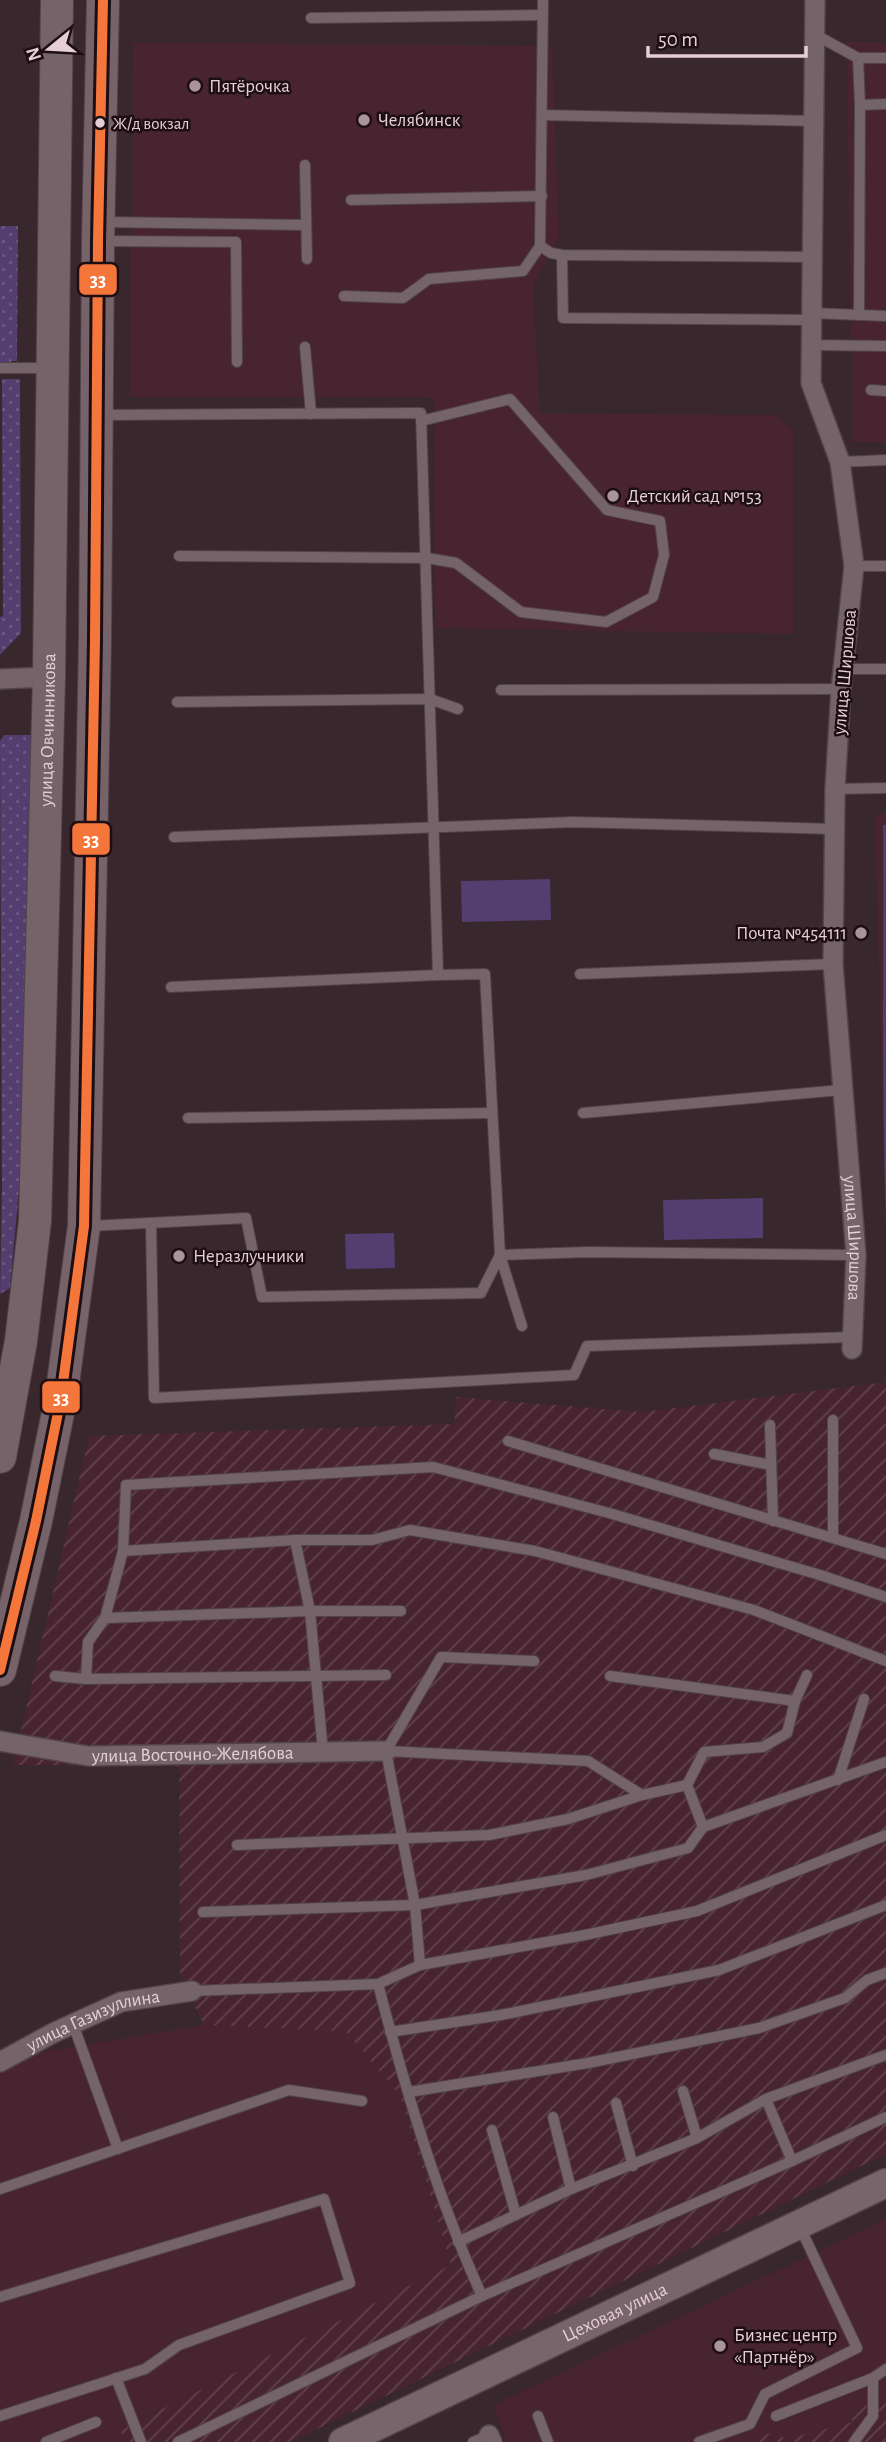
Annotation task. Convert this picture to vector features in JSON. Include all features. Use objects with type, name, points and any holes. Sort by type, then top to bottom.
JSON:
[{"type":"main road","name":"улица Овчинникова","points":[[0,1457],[21,1341],[36,1221],[49,677],[57,0]]},
{"type":"main road","points":[[0,1670],[36,1521],[61,1398],[84,1226],[95,667],[98,232],[103,0]]},
{"type":"main road","name":"Цеховая улица","points":[[343,2442],[886,2183]]},
{"type":"street","name":"улица Ширшова","points":[[815,0],[811,383],[840,462],[854,566],[835,789],[833,964],[856,1255],[853,1343]]},
{"type":"street","points":[[0,679],[49,677]]},
{"type":"street","name":"улица Восточно-Желябова","points":[[0,1741],[88,1756],[386,1751]]},
{"type":"street","name":"улица Газизуллина","points":[[0,2062],[121,2002],[192,1992]]},
{"type":"lane","points":[[344,296],[403,298],[429,279],[523,271],[540,246],[542,0]]},
{"type":"lane","points":[[312,18],[542,15]]},
{"type":"lane","points":[[814,34],[858,58],[886,58]]},
{"type":"lane","points":[[858,58],[859,315]]},
{"type":"lane","points":[[860,105],[886,104]]},
{"type":"lane","points":[[542,115],[813,121]]},
{"type":"lane","points":[[305,164],[307,259]]},
{"type":"lane","points":[[351,200],[542,196]]},
{"type":"lane","points":[[98,232],[306,225]]},
{"type":"lane","points":[[98,232],[236,243],[237,362]]},
{"type":"lane","points":[[540,246],[551,253],[562,255],[811,257]]},
{"type":"lane","points":[[562,255],[563,318],[886,316]]},
{"type":"lane","points":[[811,345],[886,346]]},
{"type":"lane","points":[[305,347],[311,414]]},
{"type":"lane","points":[[0,369],[52,368]]},
{"type":"lane","points":[[871,390],[886,391]]},
{"type":"lane","points":[[179,556],[427,558],[456,563],[522,612],[606,622],[653,597],[664,555],[660,521],[607,510],[510,399],[421,421]]},
{"type":"lane","points":[[96,415],[421,413],[438,975]]},
{"type":"lane","points":[[840,462],[886,460]]},
{"type":"lane","points":[[854,566],[886,565]]},
{"type":"lane","points":[[501,690],[843,679],[886,669]]},
{"type":"lane","points":[[177,702],[430,699],[458,709]]},
{"type":"lane","points":[[835,789],[886,788]]},
{"type":"lane","points":[[174,838],[574,822],[834,829]]},
{"type":"lane","points":[[580,974],[833,964]]},
{"type":"lane","points":[[171,987],[485,974],[500,1255],[522,1326]]},
{"type":"lane","points":[[583,1113],[841,1090]]},
{"type":"lane","points":[[188,1118],[492,1112]]},
{"type":"lane","points":[[84,1226],[246,1218],[262,1297],[481,1293],[500,1255]]},
{"type":"lane","points":[[151,1223],[153,1398],[524,1375],[574,1375],[587,1346],[853,1343]]},
{"type":"lane","points":[[500,1255],[587,1252],[856,1255]]},
{"type":"lane","points":[[833,1420],[833,1538]]},
{"type":"lane","points":[[770,1425],[773,1521]]},
{"type":"lane","points":[[508,1441],[886,1555]]},
{"type":"lane","points":[[715,1454],[771,1465]]},
{"type":"lane","points":[[86,1679],[88,1642],[105,1618],[123,1551],[126,1485],[433,1467],[609,1513],[886,1597]]},
{"type":"lane","points":[[123,1551],[295,1540],[372,1539],[411,1530],[535,1551],[754,1610],[886,1661]]},
{"type":"lane","points":[[295,1540],[310,1611],[323,1752]]},
{"type":"lane","points":[[105,1618],[310,1611],[401,1612]]},
{"type":"lane","points":[[420,1965],[415,1905],[386,1751],[441,1657],[534,1661]]},
{"type":"lane","points":[[55,1676],[86,1679],[386,1675]]},
{"type":"lane","points":[[237,1845],[489,1835],[568,1819],[642,1795],[687,1784],[705,1752],[764,1747],[787,1733],[795,1701],[807,1675]]},
{"type":"lane","points":[[610,1676],[795,1701]]},
{"type":"lane","points":[[838,1780],[864,1699]]},
{"type":"lane","points":[[386,1751],[588,1762],[642,1795]]},
{"type":"lane","points":[[203,1912],[415,1905],[586,1875],[688,1848],[703,1827],[886,1762]]},
{"type":"lane","points":[[687,1784],[703,1827]]},
{"type":"lane","points":[[192,1992],[378,1984],[420,1965],[585,1935],[697,1911],[886,1835]]},
{"type":"lane","points":[[390,2032],[501,2015],[719,1970],[886,1905]]},
{"type":"lane","points":[[409,2092],[588,2063],[759,2028],[845,1998],[867,1980],[886,1973]]},
{"type":"lane","points":[[378,1984],[390,2032],[458,2242],[482,2296]]},
{"type":"lane","points":[[73,2024],[118,2149]]},
{"type":"lane","points":[[458,2242],[571,2189],[697,2138],[766,2099],[886,2055]]},
{"type":"lane","points":[[0,2189],[289,2090],[362,2101]]},
{"type":"lane","points":[[683,2091],[697,2138]]},
{"type":"lane","points":[[766,2099],[792,2161]]},
{"type":"lane","points":[[616,2103],[633,2166]]},
{"type":"lane","points":[[553,2117],[571,2189]]},
{"type":"lane","points":[[178,2442],[482,2296],[792,2161],[886,2117]]},
{"type":"lane","points":[[492,2130],[516,2215]]},
{"type":"lane","points":[[0,2297],[324,2199],[350,2283],[178,2345],[145,2369],[0,2416]]},
{"type":"lane","points":[[699,2442],[750,2424],[765,2394],[857,2348],[799,2225]]},
{"type":"lane","points":[[776,2416],[873,2378],[886,2369]]},
{"type":"lane","points":[[116,2378],[141,2442]]},
{"type":"lane","points":[[855,2442],[873,2416],[873,2378]]},
{"type":"lane","points":[[538,2416],[548,2442]]},
{"type":"lane","points":[[46,2442],[96,2422]]},
{"type":"shaded area","points":[[133,42],[552,46],[559,235],[533,285],[540,413],[778,415],[793,432],[793,634],[435,628],[433,398],[129,397]]},
{"type":"shaded area","points":[[847,42],[886,42],[886,442],[852,442]]},
{"type":"shaded area","points":[[0,226],[18,226],[17,361],[11,363],[0,362]]},
{"type":"shaded area","points":[[2,379],[20,379],[21,633],[0,655],[0,617],[3,616]]},
{"type":"shaded area","points":[[4,735],[31,735],[22,1156],[10,1288],[0,1294],[0,741]]},
{"type":"shaded area","points":[[875,814],[886,814],[886,1220],[885,1220]]},
{"type":"shaded area","points":[[883,825],[886,825],[886,1217],[883,1071]]},
{"type":"shaded area","points":[[550,879],[551,920],[462,922],[461,881]]},
{"type":"shaded area","points":[[763,1198],[763,1238],[664,1240],[663,1200]]},
{"type":"shaded area","points":[[394,1233],[395,1268],[346,1269],[345,1234]]},
{"type":"shaded area","points":[[886,1382],[886,2154],[290,2442],[126,2442],[120,2430],[451,2265],[400,2095],[345,2031],[204,2025],[180,1974],[179,1766],[13,1765],[89,1436],[454,1424],[457,1397],[642,1412]]},
{"type":"shaded area","points":[[204,2025],[345,2030],[400,2095],[451,2266],[121,2429],[126,2442],[0,2442],[0,2059]]},
{"type":"shaded area","points":[[886,2219],[886,2397],[853,2411],[853,2422],[786,2440],[752,2437],[753,2442],[507,2442],[493,2405]]},
{"type":"shaded area","points":[[886,2397],[886,2442],[753,2442],[751,2437],[774,2433],[786,2439],[852,2422],[853,2411]]},
{"type":"transit line","name":"33","points":[[0,1670],[36,1521],[61,1398],[84,1226],[103,0]]},
{"type":"place","name":"Пятёрочка","points":[[195,86]]},
{"type":"place","name":"Челябинск","points":[[364,120]]},
{"type":"place","name":"Ж/д вокзал","points":[[100,123]]},
{"type":"place","name":"Детский сад №153","points":[[613,496]]},
{"type":"place","name":"Почта №454111","points":[[861,933]]},
{"type":"place","name":"Неразлучники","points":[[179,1256]]},
{"type":"place","name":"Бизнес центр «Партнёр»","points":[[720,2346]]}]
